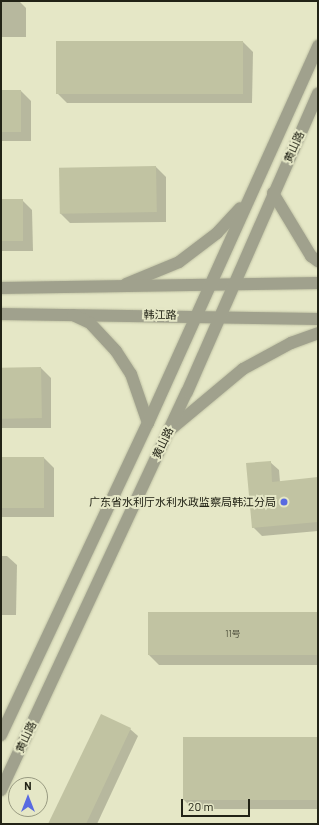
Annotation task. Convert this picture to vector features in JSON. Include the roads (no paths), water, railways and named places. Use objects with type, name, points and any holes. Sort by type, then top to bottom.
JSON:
[{"type":"street","name":"黄山路","points":[[1,735],[148,423],[318,46]]},
{"type":"street","name":"黄山路","points":[[1,790],[168,432],[235,284],[273,193],[318,93]]},
{"type":"street","points":[[273,193],[307,251],[318,261]]},
{"type":"street","points":[[119,286],[178,262],[217,234],[249,198]]},
{"type":"street","points":[[1,288],[318,283]]},
{"type":"street","points":[[70,313],[90,323],[116,351],[130,374],[148,423]]},
{"type":"street","name":"韩江路","points":[[1,314],[70,313],[318,319]]},
{"type":"street","points":[[168,432],[243,369],[291,343],[318,333]]},
{"type":"place","name":"广东省水利厅水利水政监察局韩江分局","points":[[284,502]]}]
